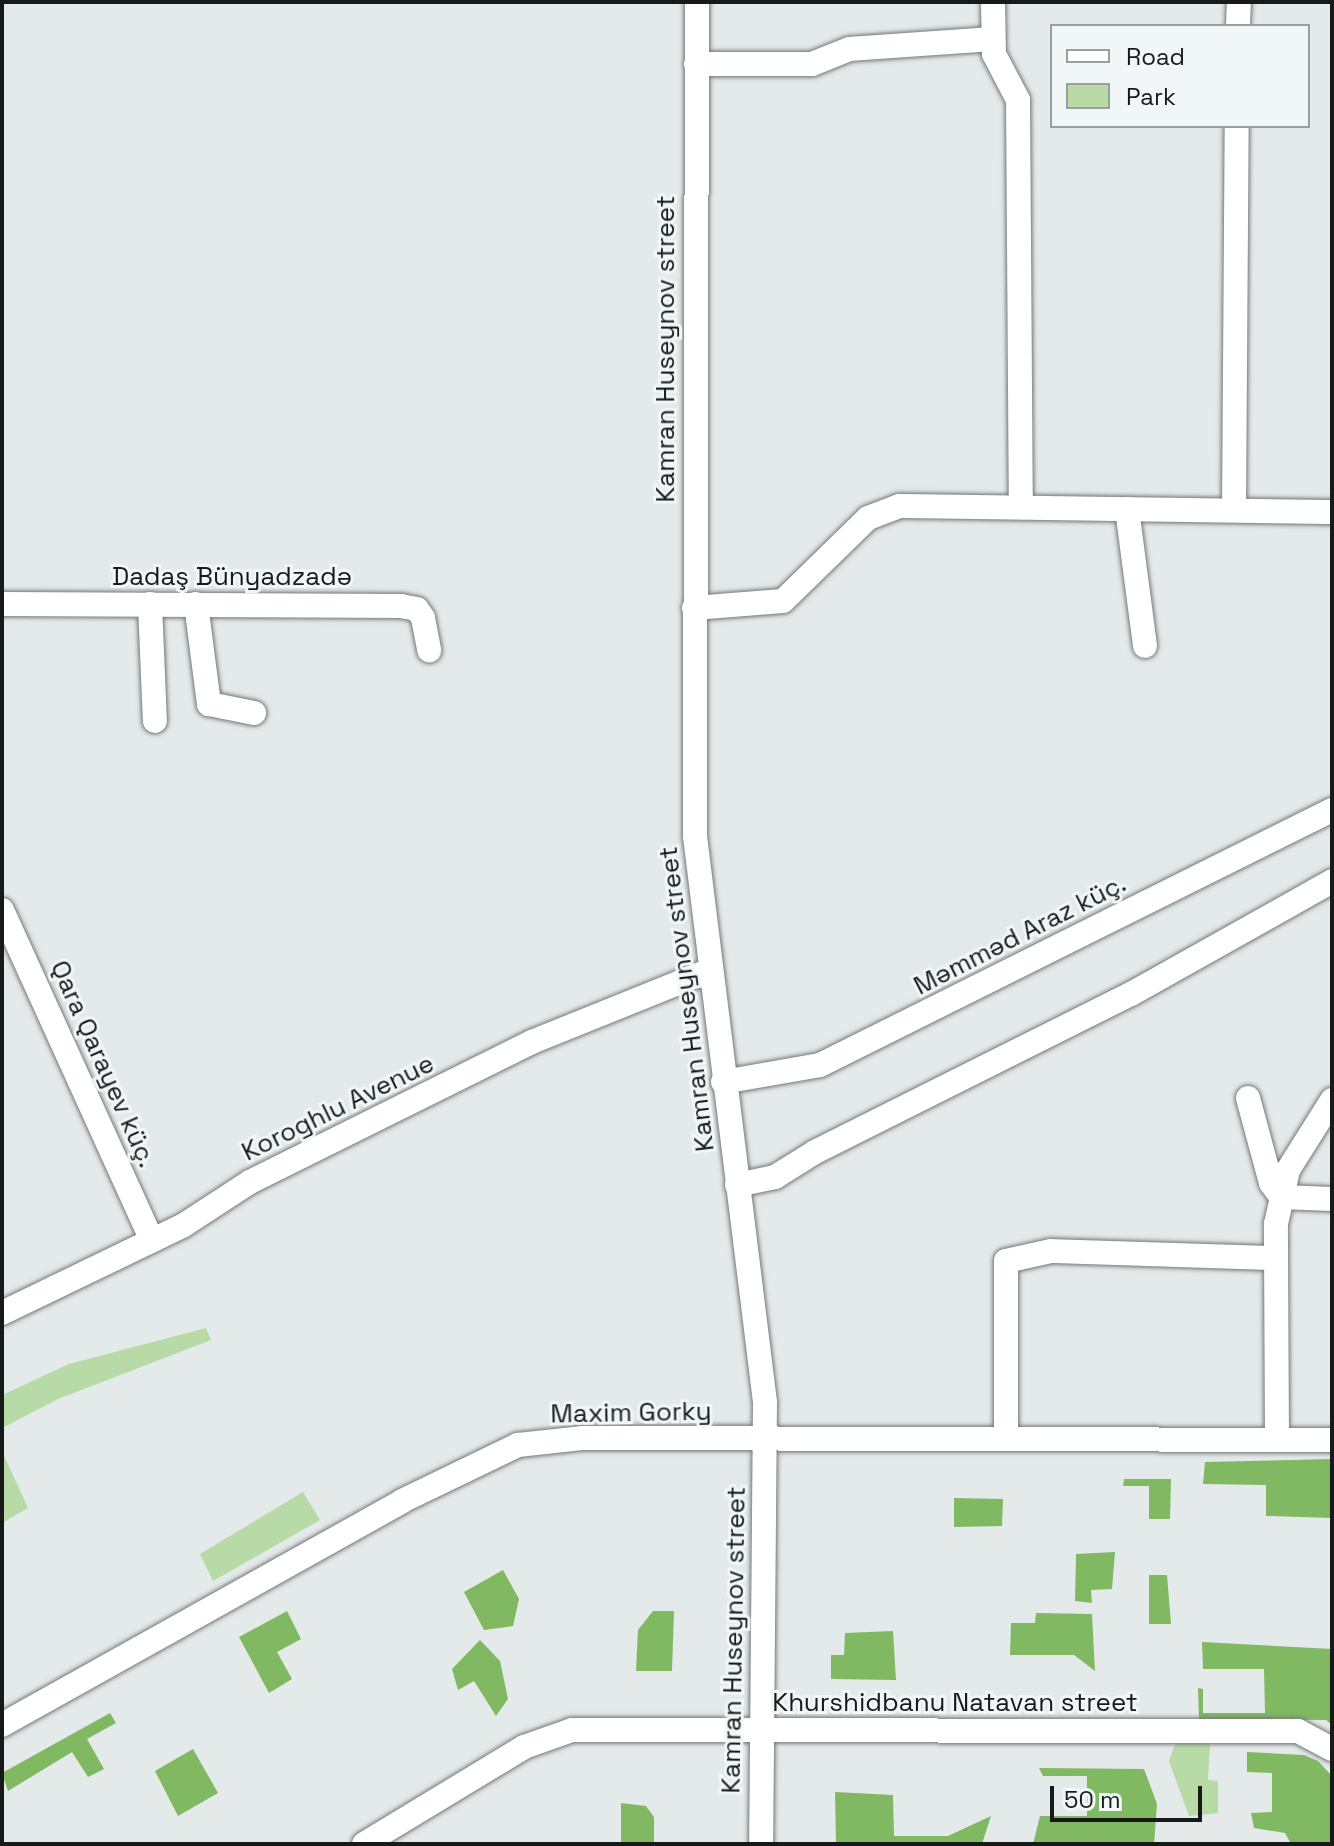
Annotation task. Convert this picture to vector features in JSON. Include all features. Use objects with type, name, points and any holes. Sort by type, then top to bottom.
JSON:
[{"type":"street","name":"Kamran Huseynov street","points":[[697,2],[695,836],[708,971],[762,1367],[761,1844]]},
{"type":"street","points":[[993,2],[997,64],[1018,100],[1021,507]]},
{"type":"street","points":[[1238,24],[1239,2]]},
{"type":"street","points":[[696,64],[812,64],[849,49],[993,39]]},
{"type":"street","points":[[1234,510],[1237,128]]},
{"type":"street","points":[[694,608],[783,601],[881,510],[1021,507],[1332,512]]},
{"type":"street","points":[[1127,509],[1145,646]]},
{"type":"street","name":"Dadaş Bünyadzadə","points":[[2,604],[417,609],[429,650]]},
{"type":"street","points":[[150,604],[155,721]]},
{"type":"street","points":[[196,604],[209,704],[254,713]]},
{"type":"street","name":"Məmməd Araz küç.","points":[[723,1082],[820,1065],[1332,810]]},
{"type":"street","points":[[737,1185],[775,1177],[815,1152],[1131,994],[1332,881]]},
{"type":"street","name":"Qara Qarayev küç.","points":[[2,910],[152,1241]]},
{"type":"street","name":"Koroghlu Avenue","points":[[2,1313],[152,1241],[250,1182],[532,1042],[708,971]]},
{"type":"street","points":[[1248,1098],[1271,1183],[1281,1197]]},
{"type":"street","points":[[1277,1439],[1274,1258],[1281,1197],[1288,1170],[1332,1100]]},
{"type":"street","points":[[1281,1197],[1332,1199]]},
{"type":"street","points":[[1006,1438],[1006,1261],[1051,1251],[1274,1258]]},
{"type":"street","name":"Maxim Gorky","points":[[2,1725],[491,1454],[547,1440],[1332,1440]]},
{"type":"street","name":"Khurshidbanu Natavan street","points":[[364,1844],[548,1737],[591,1729],[1298,1731],[1332,1749]]},
{"type":"green space","points":[[206,1328],[211,1340],[58,1399],[2,1428],[2,1395],[69,1364]]},
{"type":"green space","points":[[2,1451],[28,1508],[2,1523]]},
{"type":"green space","points":[[1332,1459],[1332,1518],[1266,1516],[1266,1485],[1203,1484],[1205,1462]]},
{"type":"green space","points":[[1124,1479],[1171,1479],[1170,1519],[1149,1519],[1149,1486],[1123,1486]]},
{"type":"green space","points":[[303,1492],[320,1520],[213,1581],[200,1554]]},
{"type":"green space","points":[[954,1498],[1003,1499],[1002,1526],[954,1527]]},
{"type":"green space","points":[[1115,1552],[1112,1589],[1091,1590],[1092,1603],[1075,1601],[1076,1554]]},
{"type":"green space","points":[[503,1570],[519,1599],[513,1626],[484,1630],[464,1592]]},
{"type":"green space","points":[[1149,1575],[1167,1575],[1171,1624],[1149,1624]]},
{"type":"green space","points":[[287,1611],[301,1639],[277,1652],[292,1679],[269,1693],[239,1637]]},
{"type":"green space","points":[[653,1611],[674,1611],[672,1671],[636,1671],[638,1630]]},
{"type":"green space","points":[[1036,1613],[1092,1614],[1095,1671],[1074,1655],[1010,1655],[1011,1623],[1035,1623]]},
{"type":"green space","points":[[893,1631],[896,1680],[831,1679],[831,1655],[844,1655],[845,1633]]},
{"type":"green space","points":[[480,1640],[500,1661],[508,1699],[496,1716],[474,1681],[458,1690],[452,1669]]},
{"type":"green space","points":[[1202,1642],[1332,1649],[1332,1725],[1326,1720],[1199,1719],[1198,1688],[1203,1689],[1203,1713],[1265,1713],[1264,1669],[1203,1669]]},
{"type":"green space","points":[[110,1713],[116,1723],[87,1739],[104,1769],[88,1777],[72,1752],[8,1791],[2,1773]]},
{"type":"green space","points":[[1176,1742],[1210,1744],[1208,1780],[1218,1781],[1218,1813],[1189,1816],[1169,1761]]},
{"type":"green space","points":[[193,1749],[218,1793],[178,1816],[155,1771]]},
{"type":"green space","points":[[1247,1752],[1304,1755],[1318,1761],[1332,1776],[1332,1844],[1291,1844],[1285,1833],[1254,1828],[1251,1813],[1272,1812],[1272,1773],[1247,1772]]},
{"type":"green space","points":[[1039,1768],[1144,1769],[1157,1804],[1154,1844],[1033,1844],[1040,1816],[1087,1816],[1087,1776],[1043,1776]]},
{"type":"green space","points":[[835,1792],[893,1795],[894,1836],[948,1836],[991,1816],[982,1844],[836,1844]]},
{"type":"green space","points":[[621,1803],[646,1806],[654,1817],[654,1844],[621,1844]]}]
